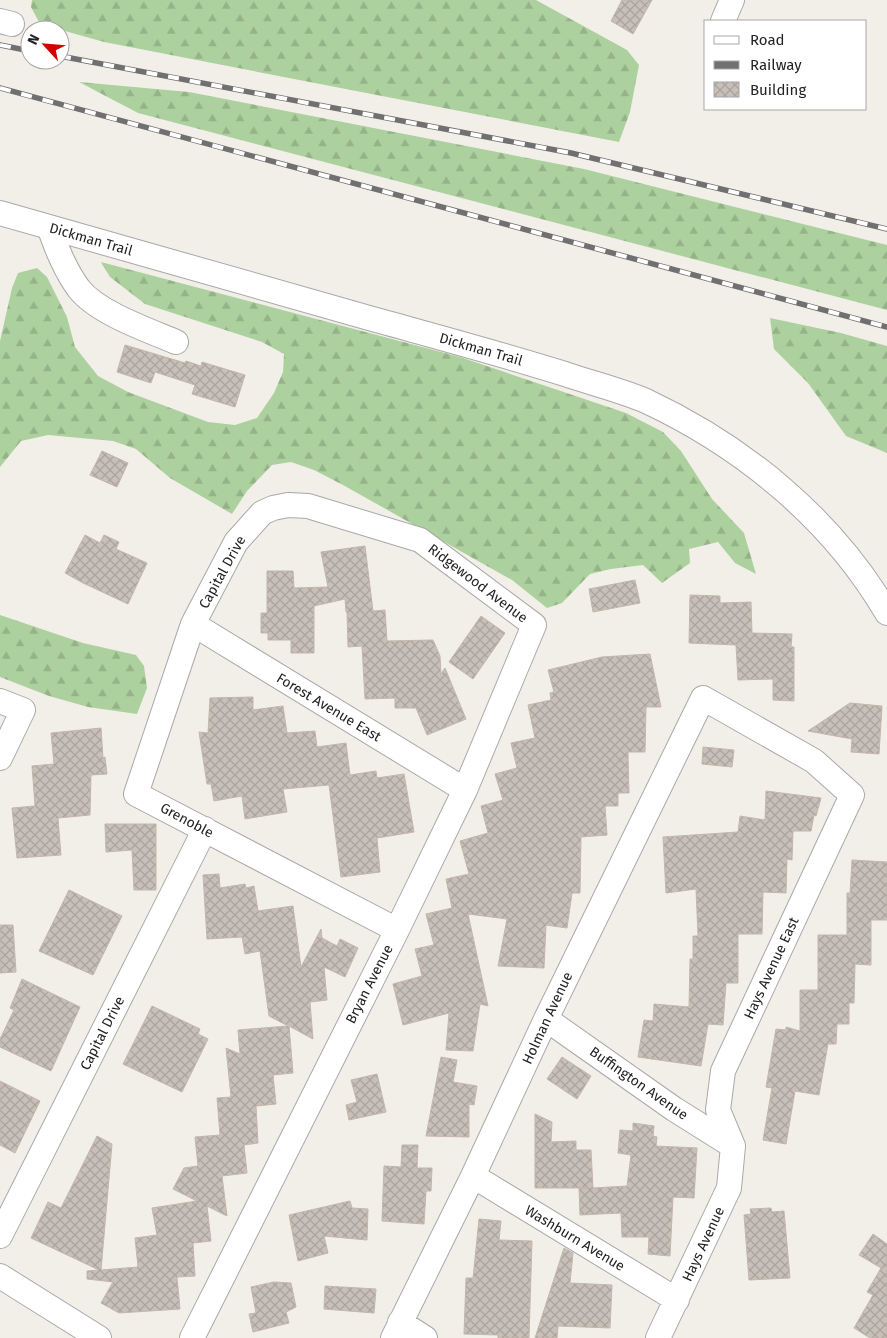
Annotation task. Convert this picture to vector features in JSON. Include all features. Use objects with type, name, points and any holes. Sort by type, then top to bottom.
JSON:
[{"type":"street","points":[[723,20],[732,0]]},
{"type":"street","name":"Dickman Trail","points":[[0,213],[530,363],[643,400],[716,439],[749,462],[794,498],[831,535],[856,567],[887,613]]},
{"type":"street","points":[[49,227],[62,262],[80,290],[104,310],[176,342]]},
{"type":"street","name":"Capital Drive","points":[[193,624],[236,542],[262,513],[273,508],[288,505],[308,506]]},
{"type":"street","name":"Ridgewood Avenue","points":[[308,506],[420,540],[534,625]]},
{"type":"street","name":"Forest Avenue East","points":[[193,624],[465,790]]},
{"type":"street","name":"Grenoble","points":[[193,624],[136,794],[396,930]]},
{"type":"street","name":"Bryan Avenue","points":[[192,1338],[465,790],[534,625]]},
{"type":"street","name":"Holman Avenue","points":[[397,1330],[703,698],[814,761],[852,795]]},
{"type":"street","points":[[0,701],[23,710],[0,758]]},
{"type":"street","name":"Hays Avenue East","points":[[733,1146],[718,1110],[723,1071],[852,795]]},
{"type":"street","name":"Capital Drive","points":[[0,1236],[205,830]]},
{"type":"street","name":"Buffington Avenue","points":[[546,1019],[674,1109],[733,1146]]},
{"type":"street","name":"Hays Avenue","points":[[658,1338],[729,1188],[733,1146]]},
{"type":"street","name":"Washburn Avenue","points":[[473,1176],[676,1300]]},
{"type":"street","points":[[0,1276],[99,1338]]},
{"type":"street","points":[[397,1330],[425,1338]]},
{"type":"green space","points":[[32,0],[536,0],[627,50],[639,65],[630,112],[619,142],[104,42],[70,32],[70,20],[38,20],[31,7]]},
{"type":"green space","points":[[79,82],[189,92],[584,169],[887,245],[887,310],[138,113]]},
{"type":"green space","points":[[101,262],[460,357],[626,413],[663,432],[681,451],[712,499],[744,533],[756,574],[735,563],[718,542],[689,549],[690,563],[662,583],[643,565],[611,569],[590,574],[562,603],[547,608],[512,580],[343,485],[314,470],[291,462],[272,465],[247,491],[232,514],[170,478],[136,449],[113,441],[48,435],[21,441],[0,467],[0,341],[12,288],[18,273],[37,268],[47,277],[67,317],[75,347],[98,376],[128,392],[208,422],[235,425],[257,418],[274,393],[283,372],[284,354],[262,342],[145,304],[110,277]]},
{"type":"green space","points":[[770,318],[841,333],[887,346],[887,453],[846,436],[808,383],[774,349]]},
{"type":"green space","points":[[0,615],[83,643],[136,655],[144,666],[147,688],[137,714],[88,707],[49,696],[0,677]]},
{"type":"building","points":[[622,0],[652,0],[633,34],[611,21]]},
{"type":"building","points":[[125,345],[185,363],[186,361],[201,366],[202,362],[245,375],[235,407],[192,394],[195,385],[155,372],[151,383],[117,372]]},
{"type":"building","points":[[102,451],[128,463],[117,487],[90,475]]},
{"type":"building","points":[[85,535],[100,543],[104,535],[119,542],[116,549],[147,563],[128,604],[65,573]]},
{"type":"building","points":[[365,546],[373,611],[385,610],[387,641],[433,640],[440,656],[441,674],[445,668],[466,719],[427,735],[416,708],[395,708],[395,698],[365,699],[362,646],[348,647],[345,599],[314,606],[314,653],[291,653],[291,640],[268,640],[268,633],[261,633],[261,613],[267,613],[267,571],[293,571],[294,588],[328,587],[321,552]]},
{"type":"building","points":[[635,580],[640,603],[593,612],[589,589]]},
{"type":"building","points":[[690,595],[720,596],[720,603],[751,602],[752,633],[792,634],[791,647],[794,647],[794,701],[773,700],[773,679],[738,680],[736,645],[689,643]]},
{"type":"building","points":[[481,616],[505,633],[473,679],[449,662]]},
{"type":"building","points":[[650,654],[661,707],[646,707],[645,752],[628,752],[629,793],[618,793],[618,806],[605,806],[607,835],[581,837],[580,893],[572,893],[567,928],[546,925],[544,968],[498,966],[507,919],[468,914],[488,1006],[480,1004],[473,1051],[446,1050],[449,1013],[403,1025],[393,984],[422,976],[415,949],[434,945],[426,914],[452,908],[446,879],[469,874],[460,841],[488,833],[481,806],[503,800],[495,774],[517,768],[511,743],[535,738],[528,705],[551,700],[550,693],[554,692],[548,670],[602,657]]},
{"type":"building","points":[[253,697],[253,710],[283,706],[287,733],[315,731],[317,747],[346,743],[350,775],[376,771],[377,778],[404,774],[414,832],[377,838],[380,872],[341,877],[329,785],[283,789],[287,812],[245,819],[242,796],[214,801],[211,784],[207,784],[199,732],[208,733],[210,698]]},
{"type":"building","points":[[850,703],[882,706],[879,754],[851,752],[852,739],[808,731]]},
{"type":"building","points":[[101,728],[103,758],[105,757],[107,774],[91,775],[90,815],[58,818],[61,855],[17,858],[12,808],[35,806],[32,766],[54,764],[51,733]]},
{"type":"building","points":[[703,747],[734,750],[732,767],[702,764]]},
{"type":"building","points":[[766,791],[821,798],[816,816],[814,815],[811,831],[793,831],[792,860],[787,859],[786,893],[763,892],[762,934],[738,934],[738,983],[726,983],[723,1025],[708,1024],[701,1066],[638,1057],[644,1020],[653,1021],[654,1004],[689,1007],[690,959],[693,959],[693,936],[698,936],[696,889],[666,893],[663,837],[738,832],[740,816],[765,820]]},
{"type":"building","points":[[105,824],[156,824],[156,890],[134,890],[132,850],[106,852]]},
{"type":"building","points":[[852,860],[887,862],[887,920],[871,920],[871,965],[855,964],[854,1003],[849,1003],[849,1024],[837,1024],[836,1044],[828,1044],[819,1095],[795,1091],[786,1144],[763,1140],[772,1088],[766,1087],[776,1029],[786,1030],[786,1027],[800,1031],[800,990],[818,990],[818,935],[847,935],[847,893],[850,893]]},
{"type":"building","points":[[219,874],[220,888],[245,884],[246,888],[254,886],[258,911],[293,906],[301,967],[321,929],[322,938],[337,946],[340,939],[358,948],[345,977],[324,967],[327,1000],[310,1002],[313,1039],[289,1026],[293,1073],[273,1075],[276,1104],[256,1106],[258,1143],[244,1145],[247,1173],[222,1176],[227,1216],[207,1206],[211,1241],[193,1243],[195,1276],[177,1277],[180,1309],[119,1313],[101,1303],[113,1282],[87,1279],[87,1271],[99,1270],[31,1238],[48,1202],[61,1208],[97,1136],[112,1144],[101,1270],[138,1267],[135,1238],[157,1235],[152,1208],[197,1201],[173,1189],[184,1168],[198,1166],[195,1137],[220,1135],[217,1098],[231,1097],[226,1048],[240,1054],[238,1030],[288,1026],[269,1016],[260,951],[245,954],[242,937],[207,939],[203,875]]},
{"type":"building","points":[[69,890],[122,916],[93,975],[39,951]]},
{"type":"building","points":[[0,925],[13,925],[16,972],[0,973]]},
{"type":"building","points":[[22,979],[80,1007],[51,1071],[0,1047],[0,1039],[14,1010],[10,1008]]},
{"type":"building","points":[[152,1006],[200,1029],[198,1034],[208,1039],[182,1092],[123,1064]]},
{"type":"building","points":[[441,1057],[457,1060],[453,1082],[477,1086],[474,1105],[469,1104],[469,1137],[426,1136]]},
{"type":"building","points":[[562,1057],[591,1076],[577,1099],[547,1079]]},
{"type":"building","points":[[377,1074],[386,1112],[349,1120],[346,1105],[357,1102],[351,1080]]},
{"type":"building","points":[[0,1081],[40,1101],[15,1153],[0,1145]]},
{"type":"building","points":[[535,1114],[552,1122],[551,1142],[576,1141],[576,1150],[591,1150],[593,1188],[627,1186],[631,1155],[618,1153],[620,1130],[633,1131],[633,1123],[654,1126],[653,1136],[657,1137],[656,1146],[697,1148],[694,1198],[673,1197],[670,1256],[648,1254],[649,1237],[622,1237],[621,1213],[580,1215],[579,1188],[535,1188]]},
{"type":"building","points":[[402,1145],[418,1145],[417,1168],[432,1168],[431,1191],[426,1191],[424,1224],[382,1221],[384,1166],[401,1167]]},
{"type":"building","points":[[350,1201],[352,1208],[368,1209],[367,1240],[324,1236],[328,1253],[298,1261],[289,1215]]},
{"type":"building","points":[[771,1208],[772,1212],[784,1211],[790,1278],[749,1280],[744,1215],[751,1214],[750,1209]]},
{"type":"building","points":[[479,1219],[501,1221],[499,1240],[532,1241],[529,1338],[498,1338],[498,1335],[464,1334],[466,1278],[473,1278]]},
{"type":"building","points":[[873,1234],[887,1244],[887,1338],[870,1338],[854,1328],[873,1295],[867,1292],[881,1268],[859,1255]]},
{"type":"building","points":[[564,1248],[573,1253],[570,1283],[612,1285],[610,1328],[558,1326],[557,1338],[535,1338]]},
{"type":"building","points":[[274,1282],[291,1283],[296,1307],[286,1312],[289,1323],[253,1332],[249,1314],[256,1313],[251,1287]]},
{"type":"building","points":[[325,1286],[376,1289],[374,1313],[324,1309]]},
{"type":"railway","points":[[0,45],[20,49]]},
{"type":"railway","points":[[70,58],[571,153],[887,229]]},
{"type":"railway","points":[[0,88],[887,327]]}]
